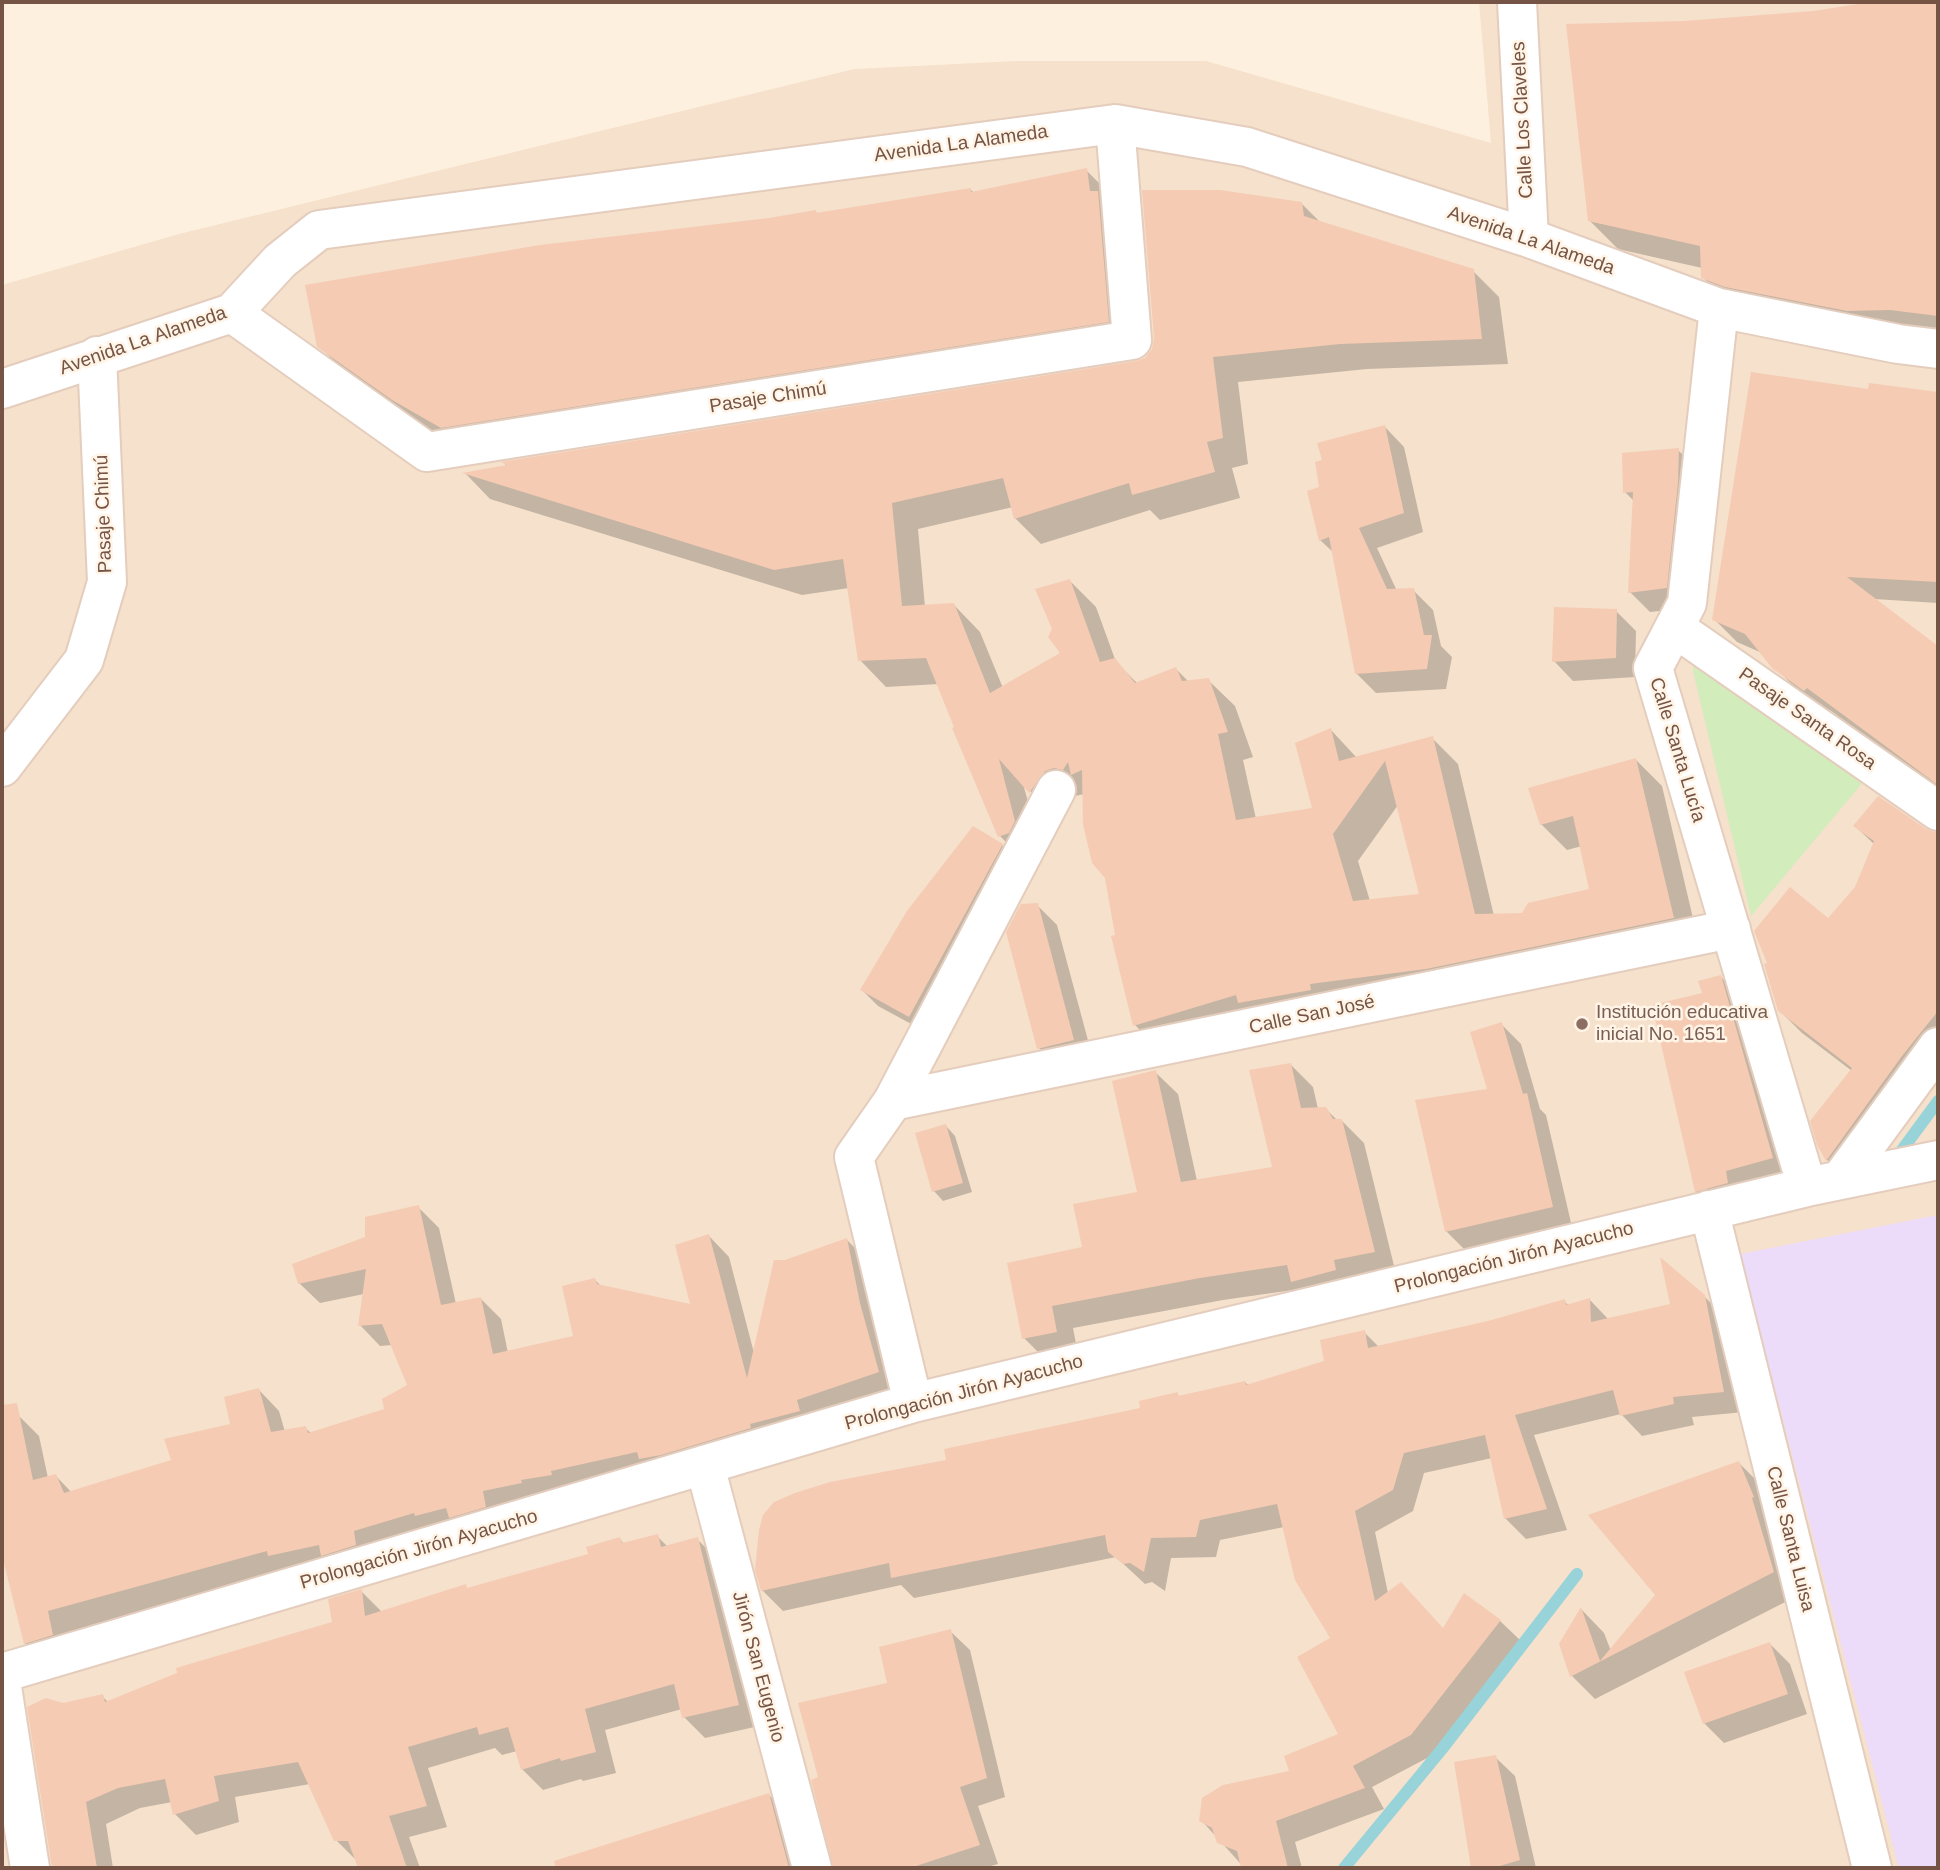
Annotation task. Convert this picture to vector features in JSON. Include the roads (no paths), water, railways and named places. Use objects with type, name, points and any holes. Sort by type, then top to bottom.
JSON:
[{"type":"street","name":"Calle Los Claveles","points":[[1517,2],[1529,238]]},
{"type":"street","name":"Avenida La Alameda","points":[[2,390],[232,313],[280,261],[319,230],[1115,124],[1247,147],[1529,238],[1719,308],[1898,344],[1938,349]]},
{"type":"street","name":"Pasaje Chimú","points":[[232,313],[427,453],[1132,340],[1115,124]]},
{"type":"street","name":"Calle Santa Lucía","points":[[1719,308],[1686,603],[1653,668],[1731,929],[1824,1183]]},
{"type":"street","name":"Pasaje Chimú","points":[[2,767],[84,660],[107,582],[97,356]]},
{"type":"street","name":"Pasaje Santa Rosa","points":[[1675,628],[1938,811]]},
{"type":"street","points":[[913,1403],[854,1157],[893,1101],[1056,790]]},
{"type":"street","name":"Calle San José","points":[[893,1101],[1731,929]]},
{"type":"street","points":[[1824,1183],[1938,1047]]},
{"type":"street","name":"Prolongación Jirón Ayacucho","points":[[2,1673],[913,1403],[1709,1210],[1938,1160]]},
{"type":"street","name":"Calle Santa Luisa","points":[[1709,1210],[1872,1868]]},
{"type":"street","name":"Jirón San Eugenio","points":[[705,1466],[812,1868]]},
{"type":"street","points":[[2,1686],[30,1868]]},
{"type":"waterway","points":[[1902,1150],[1938,1101]]},
{"type":"waterway","points":[[1344,1868],[1442,1749],[1577,1574]]},
{"type":"place","name":"Institución educativa inicial No. 1651","points":[[1582,1024]]}]
